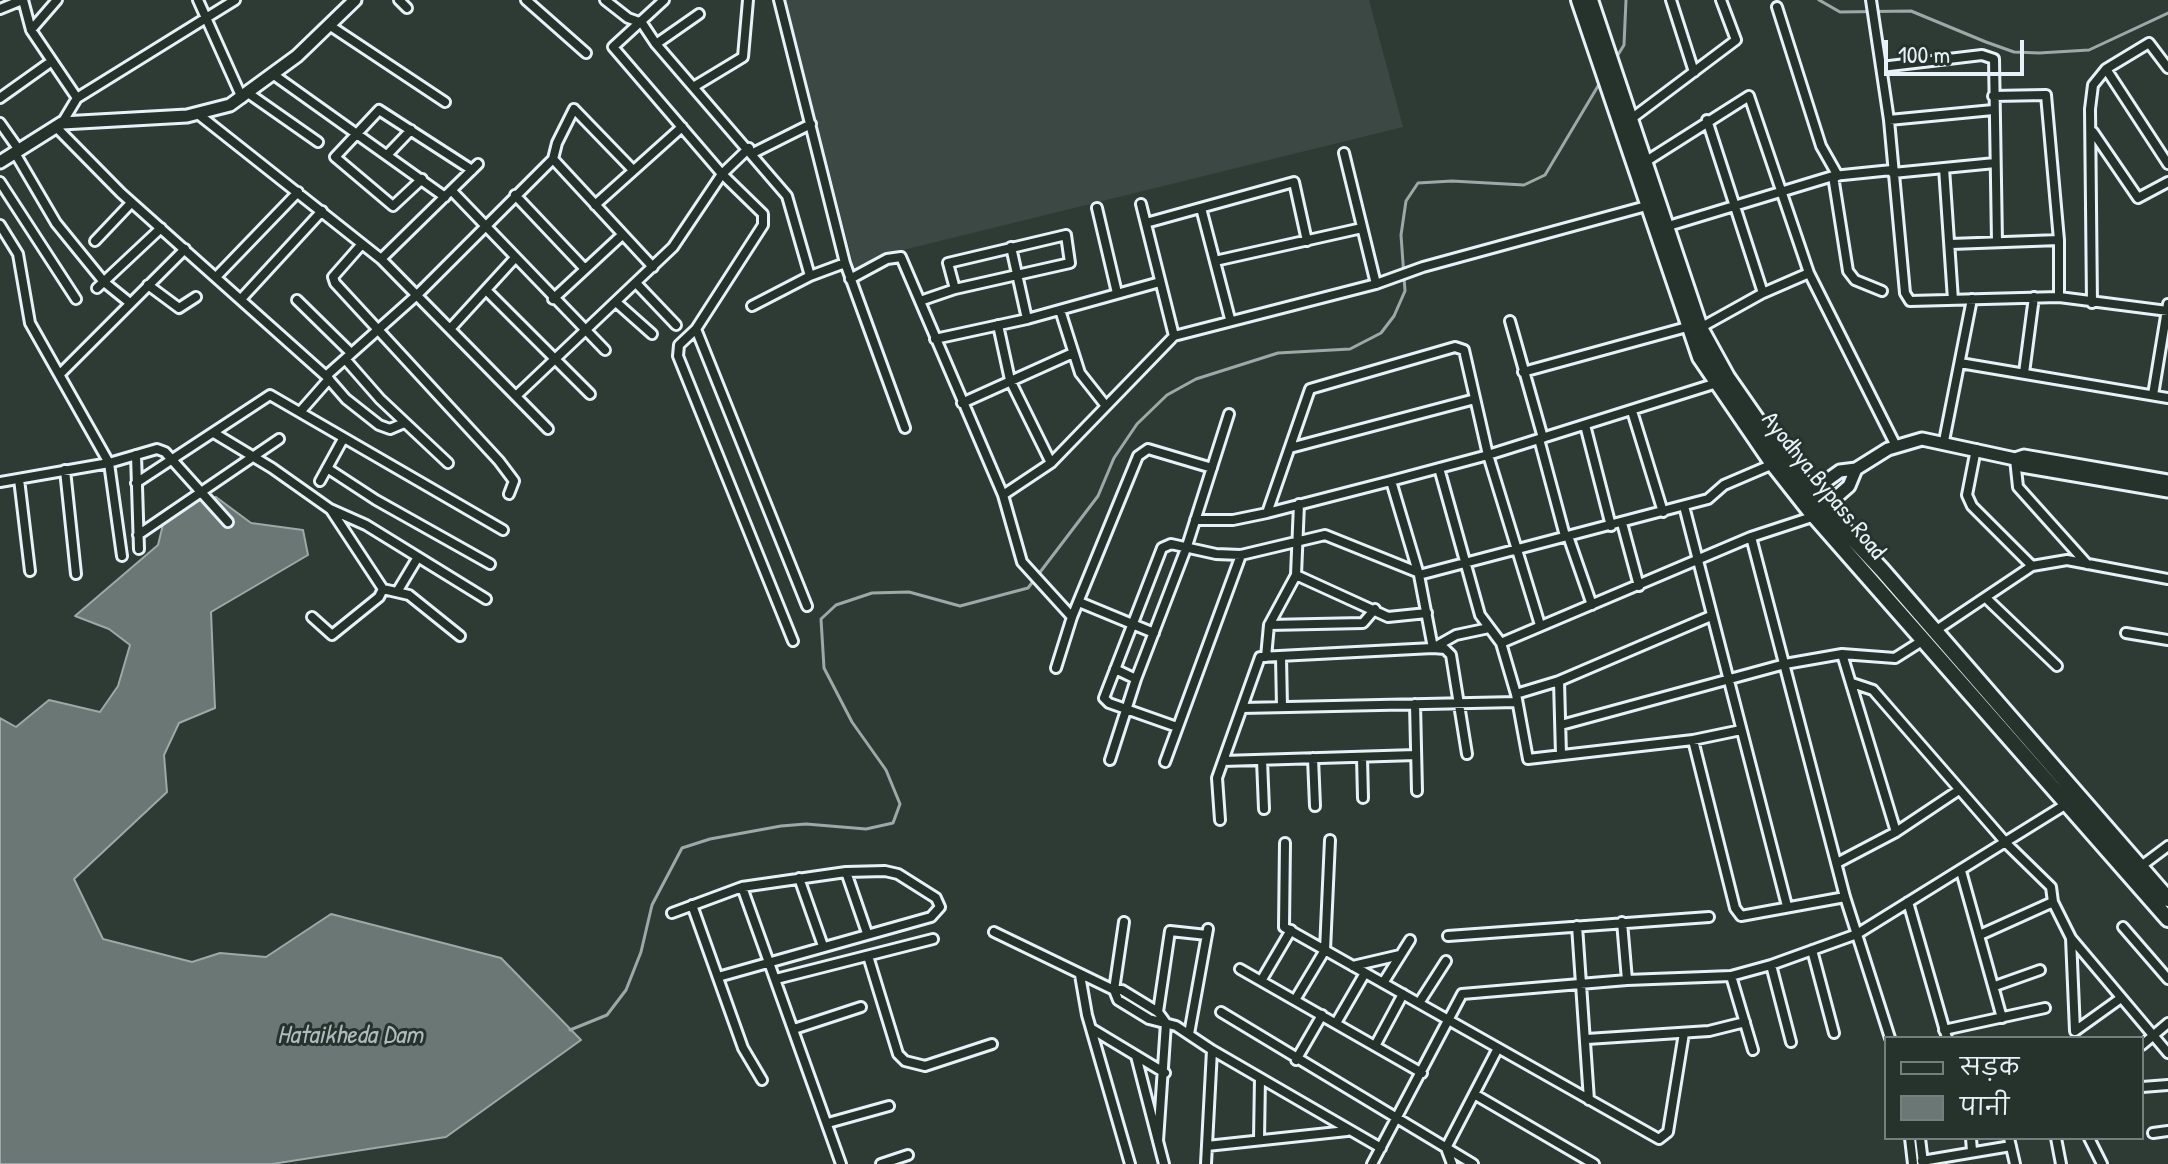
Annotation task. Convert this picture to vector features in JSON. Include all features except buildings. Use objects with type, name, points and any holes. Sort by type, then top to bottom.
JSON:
[{"type":"main road","name":"Ayodhya Bypass Road","points":[[1579,0],[1598,40],[1694,328],[1722,381],[1773,464],[1806,495]]},
{"type":"main road","name":"Ayodhya Bypass Road","points":[[1590,0],[1598,40]]},
{"type":"main road","name":"Ayodhya Bypass Road","points":[[1618,100],[1631,119],[1645,162],[1652,204]]},
{"type":"main road","name":"Ayodhya Bypass Road","points":[[1722,381],[1819,512],[1930,634],[2072,799],[2168,919]]},
{"type":"main road","name":"Ayodhya Bypass Road","points":[[2072,799],[2168,899]]},
{"type":"street","points":[[0,9],[23,0],[31,30],[77,98]]},
{"type":"street","points":[[31,30],[57,0]]},
{"type":"street","points":[[198,0],[245,96],[318,142]]},
{"type":"street","points":[[0,162],[59,125],[77,98],[206,15],[235,0]]},
{"type":"street","points":[[59,125],[198,114],[245,96],[274,75],[355,0]]},
{"type":"street","points":[[399,0],[407,8]]},
{"type":"street","points":[[526,0],[586,53]]},
{"type":"street","points":[[605,0],[628,18],[642,23],[656,44],[751,150],[787,196],[810,276]]},
{"type":"street","points":[[664,0],[613,47],[722,174],[763,214],[763,225],[696,329],[679,345],[678,356],[793,641]]},
{"type":"street","points":[[695,86],[743,57],[748,0]]},
{"type":"street","points":[[779,0],[845,263],[905,428]]},
{"type":"street","points":[[1671,0],[1694,72]]},
{"type":"street","points":[[1631,119],[1736,40],[1721,0]]},
{"type":"street","points":[[1871,0],[1889,120],[1905,293],[1910,301],[2059,297],[2168,310]]},
{"type":"street","points":[[1777,7],[1821,146],[1836,176],[1848,271],[1855,280],[1882,291]]},
{"type":"street","points":[[656,44],[699,14]]},
{"type":"street","points":[[329,25],[445,102]]},
{"type":"street","points":[[2092,303],[2090,95],[2098,77],[2106,69],[2149,43],[2168,68]]},
{"type":"street","points":[[1881,67],[1982,55],[1994,59],[1997,242]]},
{"type":"street","points":[[0,98],[52,61]]},
{"type":"street","points":[[2106,69],[2168,164]]},
{"type":"street","points":[[274,75],[422,179],[449,194],[605,350]]},
{"type":"street","points":[[1993,96],[2046,95],[2059,240],[2059,297]]},
{"type":"street","points":[[1645,162],[1749,96],[1809,273],[1896,446]]},
{"type":"street","points":[[300,412],[348,356],[486,229],[515,195],[553,159],[557,143],[574,109],[633,170]]},
{"type":"street","points":[[381,259],[475,167],[379,110],[335,157],[393,206],[422,179]]},
{"type":"street","points":[[1889,120],[1993,110]]},
{"type":"street","points":[[198,114],[381,259],[548,429]]},
{"type":"street","points":[[1707,120],[1763,293]]},
{"type":"street","points":[[0,123],[56,223],[100,285],[130,303]]},
{"type":"street","points":[[516,396],[673,247],[722,174],[751,150],[811,124]]},
{"type":"street","points":[[59,125],[131,203],[242,298],[346,399],[379,425],[390,429],[404,423]]},
{"type":"street","points":[[595,205],[682,127]]},
{"type":"street","points":[[388,154],[411,130]]},
{"type":"street","points":[[2091,130],[2137,197],[2143,198],[2168,182]]},
{"type":"street","points":[[1344,153],[1376,284]]},
{"type":"street","points":[[553,159],[653,267]]},
{"type":"street","points":[[1660,228],[1836,176],[1995,163]]},
{"type":"street","points":[[1944,168],[1953,300]]},
{"type":"street","points":[[0,182],[76,299]]},
{"type":"street","points":[[1146,223],[1294,182],[1307,241]]},
{"type":"street","points":[[217,276],[298,192]]},
{"type":"street","points":[[515,195],[585,269]]},
{"type":"street","points":[[95,241],[131,203]]},
{"type":"street","points":[[1141,204],[1174,336]]},
{"type":"street","points":[[1003,495],[1051,463],[1174,336],[1230,319],[1376,284],[1423,267],[1652,204]]},
{"type":"street","points":[[1097,208],[1117,293]]},
{"type":"street","points":[[1201,208],[1230,319]]},
{"type":"street","points":[[242,298],[322,211]]},
{"type":"street","points":[[0,225],[18,254],[27,316],[109,463],[122,556]]},
{"type":"street","points":[[100,285],[161,228]]},
{"type":"street","points":[[1215,261],[1362,228]]},
{"type":"street","points":[[553,299],[622,235]]},
{"type":"street","points":[[920,301],[1018,273],[1070,263],[1066,235],[948,263],[955,289]]},
{"type":"street","points":[[1951,244],[2059,240]]},
{"type":"street","points":[[362,244],[333,277],[376,329],[499,461],[514,481],[509,494]]},
{"type":"street","points":[[1011,247],[1027,319]]},
{"type":"street","points":[[60,374],[185,249]]},
{"type":"street","points":[[850,279],[887,259],[901,257],[1003,495],[1022,562],[1052,599],[1072,617]]},
{"type":"street","points":[[450,329],[514,259]]},
{"type":"street","points":[[752,306],[810,276],[845,263]]},
{"type":"street","points":[[1523,372],[1694,328],[1809,273]]},
{"type":"street","points":[[935,339],[1027,319],[1160,282]]},
{"type":"street","points":[[636,283],[676,325]]},
{"type":"street","points":[[148,285],[179,308],[196,297]]},
{"type":"street","points":[[486,290],[590,394]]},
{"type":"street","points":[[2024,373],[2034,297]]},
{"type":"street","points":[[1944,441],[1972,299]]},
{"type":"street","points":[[297,300],[404,423],[448,463]]},
{"type":"street","points":[[616,302],[652,334]]},
{"type":"street","points":[[2153,395],[2168,304]]},
{"type":"street","points":[[1060,310],[1080,373],[1106,406]]},
{"type":"street","points":[[1510,321],[1566,536],[1592,605]]},
{"type":"street","points":[[998,325],[1010,380],[1051,463]]},
{"type":"street","points":[[696,329],[807,606]]},
{"type":"street","points":[[1267,513],[1310,389],[1455,347],[1464,350],[1488,455],[1540,625]]},
{"type":"street","points":[[962,403],[1073,353]]},
{"type":"street","points":[[1960,363],[2168,398]]},
{"type":"street","points":[[1195,520],[1233,520],[1391,481],[1541,439],[1722,381]]},
{"type":"street","points":[[136,483],[270,395],[503,530]]},
{"type":"street","points":[[1290,448],[1475,399]]},
{"type":"street","points":[[1632,411],[1663,512]]},
{"type":"street","points":[[1110,760],[1136,679],[1187,546],[1229,414]]},
{"type":"street","points":[[1585,425],[1611,526]]},
{"type":"street","points":[[214,433],[330,509],[366,525],[486,599]]},
{"type":"street","points":[[138,535],[279,439]]},
{"type":"street","points":[[320,481],[343,439]]},
{"type":"street","points":[[1797,519],[1806,495],[1840,471],[1856,469],[1896,446],[1922,439],[1944,441],[2015,459],[2022,466],[2168,491]]},
{"type":"street","points":[[0,482],[109,463],[157,449],[172,460],[228,522]]},
{"type":"street","points":[[1976,449],[1967,495],[1972,506],[2032,566]]},
{"type":"street","points":[[1056,668],[1072,617],[1142,451],[1156,451],[1212,468]]},
{"type":"street","points":[[136,455],[139,549]]},
{"type":"street","points":[[2015,459],[2024,456],[2168,481]]},
{"type":"street","points":[[2015,459],[2018,487],[2087,564]]},
{"type":"street","points":[[1177,727],[1104,698],[1162,548],[1171,544],[1216,554],[1241,555],[1325,535],[1418,574],[1708,499],[1724,485],[1773,464]]},
{"type":"street","points":[[327,468],[376,500],[490,564]]},
{"type":"street","points":[[1439,468],[1480,615],[1501,643],[1528,759],[1693,740],[1741,730]]},
{"type":"street","points":[[1501,643],[1697,559],[1819,512],[1849,486],[1856,469]]},
{"type":"street","points":[[65,470],[76,574]]},
{"type":"street","points":[[19,479],[30,571]]},
{"type":"street","points":[[1391,481],[1418,574],[1430,634],[1437,646]]},
{"type":"street","points":[[1266,657],[1269,625],[1296,575],[1299,504]]},
{"type":"street","points":[[1684,506],[1787,906]]},
{"type":"street","points":[[330,509],[383,589],[409,595],[460,636]]},
{"type":"street","points":[[1622,523],[1639,586]]},
{"type":"street","points":[[1751,537],[1845,897],[1889,1036]]},
{"type":"street","points":[[1165,762],[1241,555]]},
{"type":"street","points":[[397,592],[418,557]]},
{"type":"street","points":[[1561,725],[1785,664],[1842,654],[1895,658],[2032,566],[2067,560],[2168,579]]},
{"type":"street","points":[[1296,575],[1388,617],[1427,613]]},
{"type":"street","points":[[312,617],[332,635],[379,597],[383,589]]},
{"type":"street","points":[[1987,599],[2057,666]]},
{"type":"street","points":[[1079,602],[1154,633]]},
{"type":"street","points":[[1269,625],[1363,623],[1375,609]]},
{"type":"street","points":[[1242,708],[1458,703],[1516,698],[1711,616]]},
{"type":"street","points":[[1437,646],[1456,635],[1489,628]]},
{"type":"street","points":[[2126,633],[2168,640]]},
{"type":"street","points":[[1220,820],[1217,778],[1260,657],[1437,646],[1445,649],[1451,655],[1467,754]]},
{"type":"street","points":[[1842,654],[1896,832]]},
{"type":"street","points":[[1281,657],[1282,707]]},
{"type":"street","points":[[1115,669],[1136,679]]},
{"type":"street","points":[[1559,681],[1561,755]]},
{"type":"street","points":[[1852,683],[1873,690],[2007,844],[2051,887],[2053,902],[2071,938],[2168,1053]]},
{"type":"street","points":[[1415,704],[1417,791]]},
{"type":"street","points":[[1693,740],[1735,908],[1741,916],[1845,897]]},
{"type":"street","points":[[1223,761],[1416,755]]},
{"type":"street","points":[[1362,757],[1363,798]]},
{"type":"street","points":[[1313,758],[1315,806]]},
{"type":"street","points":[[1262,760],[1264,809]]},
{"type":"street","points":[[1837,863],[1896,832],[1959,790]]},
{"type":"street","points":[[1372,1164],[1462,994],[1627,980],[1731,976],[1771,965],[1857,934],[2007,844],[2072,799]]},
{"type":"street","points":[[1295,1000],[1325,950],[1330,840]]},
{"type":"street","points":[[1285,843],[1284,927],[1659,1139],[1668,1132],[1684,1033]]},
{"type":"street","points":[[2140,867],[2168,846]]},
{"type":"street","points":[[1961,871],[1982,934],[2002,1018]]},
{"type":"street","points":[[846,872],[867,933]]},
{"type":"street","points":[[672,913],[742,887],[846,872],[898,874],[940,903],[939,911],[931,917],[718,977]]},
{"type":"street","points":[[799,878],[823,946]]},
{"type":"street","points":[[742,887],[841,1164]]},
{"type":"street","points":[[1908,902],[1945,1034],[2045,1008]]},
{"type":"street","points":[[1982,934],[2053,902]]},
{"type":"street","points":[[692,905],[743,1048],[762,1080]]},
{"type":"street","points":[[1448,936],[1709,917]]},
{"type":"street","points":[[1124,922],[1114,990],[1118,1000],[1149,1019],[1189,1034],[1381,1148]]},
{"type":"street","points":[[1622,922],[1627,980]]},
{"type":"street","points":[[1577,926],[1589,1100]]},
{"type":"street","points":[[2123,927],[2168,979]]},
{"type":"street","points":[[1261,981],[1291,930]]},
{"type":"street","points":[[1158,1012],[1170,931],[1208,932],[1189,1034]]},
{"type":"street","points":[[994,932],[1080,975],[1114,990],[1122,990],[1158,1012],[1166,1023],[1158,1141]]},
{"type":"street","points":[[2071,938],[2075,1031],[2121,998]]},
{"type":"street","points":[[776,979],[933,939]]},
{"type":"street","points":[[1383,983],[1410,940]]},
{"type":"street","points":[[1812,950],[1834,1033]]},
{"type":"street","points":[[1353,966],[1401,955]]},
{"type":"street","points":[[868,956],[898,1054],[905,1061],[925,1066],[992,1044]]},
{"type":"street","points":[[1419,1003],[1446,961]]},
{"type":"street","points":[[1771,965],[1791,1042]]},
{"type":"street","points":[[1240,969],[1422,1073]]},
{"type":"street","points":[[1995,986],[2040,970]]},
{"type":"street","points":[[1336,1023],[1365,973]]},
{"type":"street","points":[[1080,975],[1091,1029],[1130,1164]]},
{"type":"street","points":[[1731,976],[1753,1050]]},
{"type":"street","points":[[1375,1046],[1403,994]]},
{"type":"street","points":[[794,1029],[861,1007]]},
{"type":"street","points":[[1221,1012],[1473,1164]]},
{"type":"street","points":[[1296,1060],[1322,1015]]},
{"type":"street","points":[[1587,1039],[1684,1033],[1745,1022]]},
{"type":"street","points":[[2144,1043],[2168,1023]]},
{"type":"street","points":[[1091,1029],[1165,1073]]},
{"type":"street","points":[[1452,1164],[1446,1148],[1498,1048]]},
{"type":"street","points":[[1206,1164],[1212,1050]]},
{"type":"street","points":[[1136,1056],[1164,1164]]},
{"type":"street","points":[[1259,1139],[1260,1078]]},
{"type":"street","points":[[2144,1087],[2168,1085]]},
{"type":"street","points":[[1474,1094],[1594,1164]]},
{"type":"street","points":[[828,1123],[889,1106]]},
{"type":"street","points":[[1207,1146],[1348,1131]]},
{"type":"street","points":[[2153,1133],[2168,1131]]},
{"type":"street","points":[[1911,1140],[1919,1163]]},
{"type":"street","points":[[1919,1163],[1920,1140]]},
{"type":"street","points":[[1971,1140],[1972,1151]]},
{"type":"street","points":[[2056,1140],[2061,1164]]},
{"type":"street","points":[[2090,1140],[2102,1164]]},
{"type":"street","points":[[1919,1163],[2010,1142],[2015,1164]]},
{"type":"street","points":[[881,1164],[908,1155]]},
{"type":"shaded area","points":[[784,0],[1369,0],[1403,127],[891,253],[855,270]]},
{"type":"water","name":"Hataikheda Dam","points":[[216,497],[251,523],[303,530],[308,555],[211,612],[215,708],[179,723],[164,755],[167,792],[74,879],[103,939],[192,962],[220,953],[266,957],[331,914],[501,958],[581,1040],[446,1137],[272,1164],[0,1164],[0,718],[16,727],[49,700],[100,712],[118,686],[130,645],[109,629],[75,616],[158,545],[167,508],[179,501]]},
{"type":"waterway","points":[[1616,58],[1624,45],[1626,0]]},
{"type":"waterway","points":[[1819,0],[1840,12],[1911,11],[2014,52],[2039,53],[2089,50],[2168,13]]},
{"type":"waterway","points":[[570,1030],[607,1015],[626,990],[641,952],[652,905],[682,848],[710,839],[781,826],[806,824],[866,829],[893,823],[900,804],[886,770],[852,722],[824,668],[821,619],[836,605],[872,593],[909,592],[960,606],[1028,588],[1098,496],[1114,458],[1137,424],[1167,395],[1196,379],[1278,353],[1350,349],[1381,333],[1394,316],[1405,291],[1401,235],[1406,201],[1418,183],[1452,181],[1524,185],[1545,175],[1601,81]]}]
